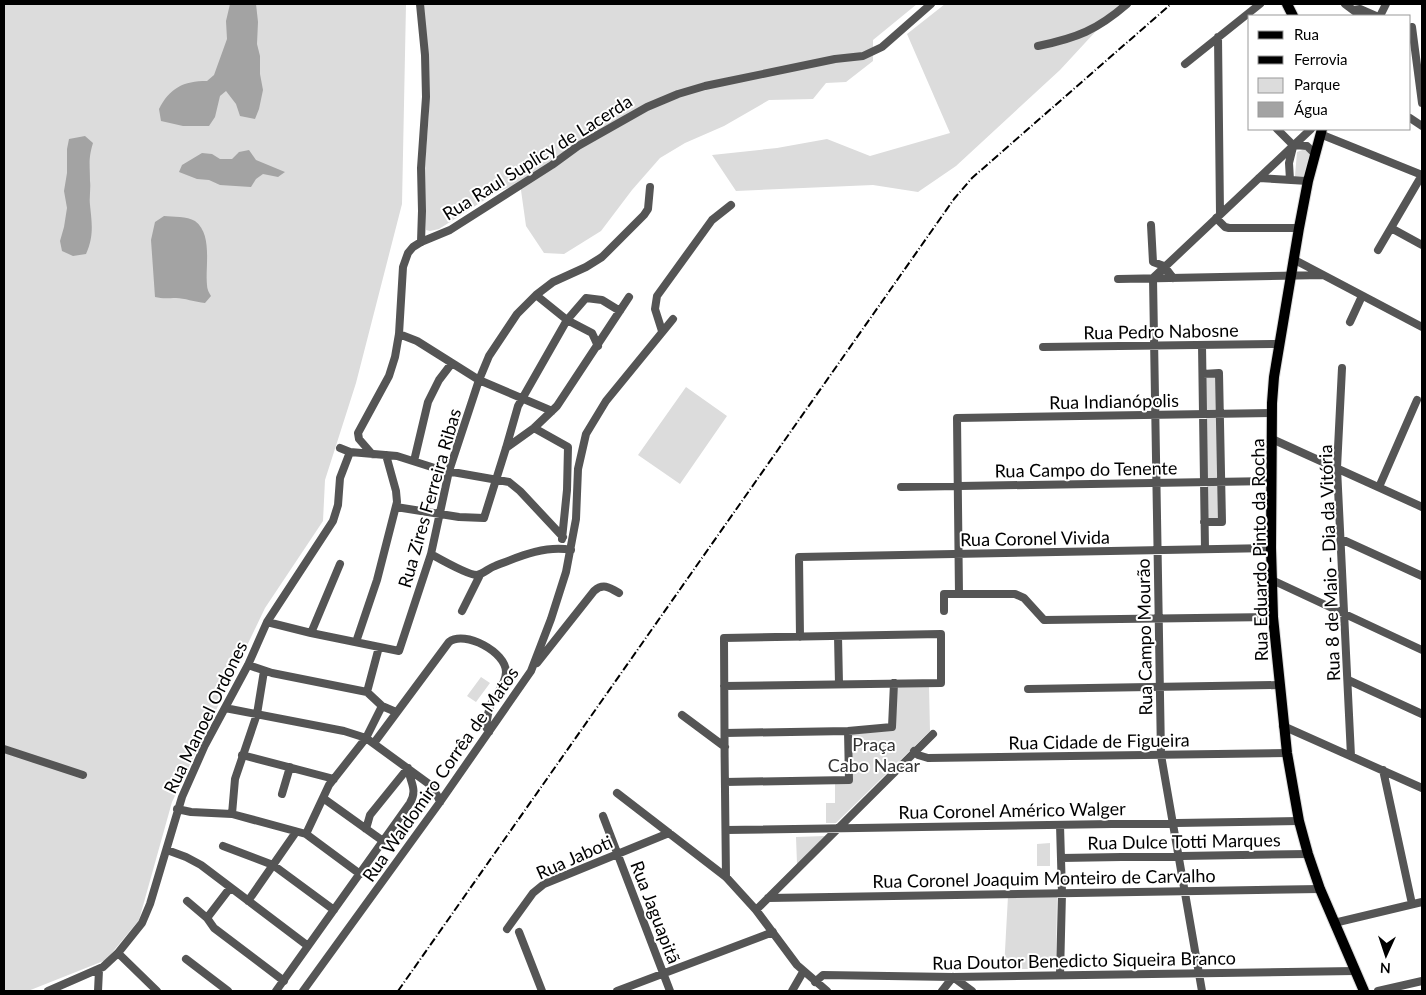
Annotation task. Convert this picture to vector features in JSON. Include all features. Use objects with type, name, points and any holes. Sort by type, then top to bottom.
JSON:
[{"type":"main road","name":"Rua Eduardo Pinto da Rocha","points":[[1321,131],[1308,181],[1293,259],[1274,377],[1271,548],[1273,617],[1287,753],[1299,821],[1320,889],[1364,991]]},
{"type":"street","points":[[372,454],[359,439],[358,433],[389,376],[399,334],[404,267],[408,253],[421,242],[421,168],[426,88],[420,4]]},
{"type":"street","name":"Rua Raul Suplicy de Lacerda","points":[[421,242],[450,230],[552,165],[578,146],[629,116],[660,101],[705,86],[844,58],[858,52],[870,53],[887,43],[931,4]]},
{"type":"street","points":[[1038,46],[1064,40],[1100,25],[1127,4]]},
{"type":"street","points":[[1185,64],[1260,4]]},
{"type":"street","points":[[1346,4],[1359,15]]},
{"type":"street","points":[[1354,10],[1360,8],[1374,15]]},
{"type":"street","points":[[1422,26],[1411,27],[1422,103]]},
{"type":"street","points":[[1218,38],[1218,216],[1225,227],[1229,228],[1299,228]]},
{"type":"street","points":[[1411,119],[1422,126]]},
{"type":"street","points":[[1278,130],[1293,146],[1308,146],[1315,154]]},
{"type":"street","points":[[1153,278],[1310,130]]},
{"type":"street","points":[[1321,131],[1422,175],[1378,250]]},
{"type":"street","points":[[1290,180],[1289,163],[1293,146]]},
{"type":"street","points":[[1259,178],[1308,181]]},
{"type":"street","name":"Rua Zires Ferreira Ribas","points":[[379,647],[399,651],[430,554],[449,472],[479,380],[489,356],[517,314],[536,295],[553,282],[586,267],[607,252],[648,209],[650,187]]},
{"type":"street","points":[[662,331],[655,309],[657,296],[712,220],[731,206]]},
{"type":"street","points":[[1152,225],[1152,258],[1156,264],[1164,266],[1173,278]]},
{"type":"street","points":[[1391,228],[1422,245]]},
{"type":"street","points":[[1293,259],[1422,327]]},
{"type":"street","points":[[1118,279],[1324,275]]},
{"type":"street","name":"Rua Campo Mourão","points":[[1153,278],[1161,755],[1202,991]]},
{"type":"street","points":[[536,295],[567,320],[592,333],[598,346]]},
{"type":"street","points":[[1350,322],[1362,296]]},
{"type":"street","points":[[506,448],[534,428],[552,411],[598,346],[629,297]]},
{"type":"street","points":[[396,507],[439,514],[484,518],[516,411],[522,397],[567,320],[586,298],[602,300],[620,311]]},
{"type":"street","name":"Rua Waldomiro Corrêa de Matos","points":[[303,991],[440,802],[531,671],[556,605],[571,550],[576,519],[579,463],[586,434],[600,408],[673,319]]},
{"type":"street","points":[[399,334],[418,341],[479,380],[552,411]]},
{"type":"street","name":"Rua Pedro Nabosne","points":[[1043,347],[1279,344]]},
{"type":"street","points":[[1202,345],[1205,549]]},
{"type":"street","points":[[414,461],[428,402],[439,380],[452,363]]},
{"type":"street","name":"Rua 8 de Maio - Dia da Vitória","points":[[1342,368],[1337,468],[1351,756]]},
{"type":"street","points":[[1203,374],[1219,373],[1222,522],[1204,522]]},
{"type":"street","points":[[1379,487],[1417,400]]},
{"type":"street","name":"Rua Indianópolis","points":[[958,486],[957,418],[1272,414]]},
{"type":"street","points":[[534,428],[568,447],[567,490],[562,548]]},
{"type":"street","points":[[1272,439],[1422,507]]},
{"type":"street","points":[[340,448],[350,452],[386,455],[414,461],[449,472],[509,482],[563,537]]},
{"type":"street","name":"Rua Manoel Ordones","points":[[48,991],[99,970],[108,964],[137,930],[146,915],[178,809],[205,745],[248,665],[267,622],[333,522],[338,505],[340,478],[350,452]]},
{"type":"street","points":[[356,642],[377,580],[396,507],[396,491],[386,455]]},
{"type":"street","name":"Rua Campo do Tenente","points":[[901,487],[1272,481]]},
{"type":"street","points":[[958,486],[959,594]]},
{"type":"street","points":[[1341,539],[1422,576]]},
{"type":"street","points":[[462,611],[480,574],[493,566],[542,550],[562,548],[571,550]]},
{"type":"street","name":"Rua Coronel Vivida","points":[[800,636],[799,557],[1271,548]]},
{"type":"street","points":[[430,554],[469,573],[480,574]]},
{"type":"street","points":[[311,633],[340,564]]},
{"type":"street","points":[[1272,580],[1422,650]]},
{"type":"street","points":[[531,671],[594,590],[605,586],[619,593]]},
{"type":"street","points":[[944,611],[944,594],[1018,594],[1029,602],[1040,618],[1044,620],[1273,617]]},
{"type":"street","points":[[267,622],[379,647],[367,692]]},
{"type":"street","points":[[724,686],[942,682],[941,634],[724,638],[724,686],[724,733],[726,877]]},
{"type":"street","points":[[838,636],[839,684]]},
{"type":"street","points":[[374,743],[449,642],[452,639],[461,638],[488,648],[500,657],[504,664],[506,676],[488,711],[486,727],[489,732]]},
{"type":"street","points":[[248,665],[264,671],[367,692],[382,706],[396,712]]},
{"type":"street","points":[[232,814],[235,779],[257,714],[264,671]]},
{"type":"street","points":[[1348,680],[1422,714]]},
{"type":"street","points":[[724,733],[848,731],[892,727],[894,683]]},
{"type":"street","points":[[1028,689],[1279,685]]},
{"type":"street","points":[[306,834],[334,779],[366,738],[382,706]]},
{"type":"street","points":[[225,708],[366,738],[429,784],[434,789],[440,802]]},
{"type":"street","points":[[682,715],[725,747]]},
{"type":"street","points":[[1284,726],[1422,788]]},
{"type":"street","points":[[725,782],[849,780],[848,731]]},
{"type":"street","points":[[756,910],[933,734]]},
{"type":"street","points":[[4,749],[83,775]]},
{"type":"street","name":"Rua Cidade de Figueira","points":[[914,752],[928,758],[1287,753]]},
{"type":"street","points":[[242,755],[334,779]]},
{"type":"street","points":[[282,794],[290,767]]},
{"type":"street","points":[[366,829],[370,815],[408,768]]},
{"type":"street","points":[[276,991],[413,798],[414,790],[408,768]]},
{"type":"street","points":[[1383,770],[1412,904]]},
{"type":"street","points":[[617,793],[726,877],[756,910],[803,972],[827,991]]},
{"type":"street","points":[[323,798],[383,841]]},
{"type":"street","points":[[178,809],[190,812],[232,814],[306,834],[360,874]]},
{"type":"street","name":"Rua Jaguapitã","points":[[603,816],[670,991]]},
{"type":"street","name":"Rua Coronel Américo Walger","points":[[726,830],[1299,821]]},
{"type":"street","points":[[1060,825],[1062,893],[1060,975]]},
{"type":"street","points":[[248,901],[296,832]]},
{"type":"street","name":"Rua Jaboti","points":[[507,929],[532,893],[544,884],[669,833]]},
{"type":"street","points":[[223,846],[273,865],[334,910]]},
{"type":"street","points":[[167,850],[194,861],[308,946]]},
{"type":"street","name":"Rua Dulce Totti Marques","points":[[1061,858],[1308,854]]},
{"type":"street","points":[[207,918],[230,888]]},
{"type":"street","name":"Rua Coronel Joaquim Monteiro de Carvalho","points":[[768,898],[1320,889]]},
{"type":"street","points":[[187,901],[207,918],[214,928],[284,981]]},
{"type":"street","points":[[1334,922],[1422,902]]},
{"type":"street","points":[[519,932],[542,991]]},
{"type":"street","points":[[617,991],[773,932]]},
{"type":"street","points":[[118,953],[157,991]]},
{"type":"street","points":[[186,959],[228,991]]},
{"type":"street","points":[[98,991],[99,970]]},
{"type":"street","points":[[792,991],[803,972]]},
{"type":"street","name":"Rua Doutor Benedicto Siqueira Branco","points":[[814,982],[823,975],[953,977],[1355,972]]},
{"type":"street","points":[[942,991],[953,977],[972,991]]},
{"type":"street","points":[[1378,991],[1422,981]]},
{"type":"green space","points":[[4,4],[406,4],[402,204],[356,383],[325,480],[323,521],[265,608],[172,802],[139,920],[106,960],[28,991],[4,991]]},
{"type":"green space","points":[[423,4],[917,4],[873,40],[873,61],[846,82],[826,83],[813,99],[769,100],[724,126],[685,143],[660,158],[632,190],[601,231],[564,254],[544,253],[526,226],[520,183],[497,192],[439,229],[426,230],[424,178],[429,114]]},
{"type":"green space","points":[[945,4],[1121,4],[1060,70],[956,166],[918,192],[873,185],[736,191],[712,155],[777,148],[827,139],[870,156],[950,133],[907,34]]},
{"type":"green space","points":[[1305,149],[1310,154],[1308,170],[1304,176],[1295,176],[1297,152]]},
{"type":"green space","points":[[1205,375],[1216,375],[1217,410],[1206,410]]},
{"type":"green space","points":[[686,387],[727,416],[680,484],[638,455]]},
{"type":"green space","points":[[1206,417],[1217,417],[1218,478],[1206,478]]},
{"type":"green space","points":[[1207,485],[1218,485],[1218,519],[1207,519]]},
{"type":"green space","points":[[481,677],[490,683],[476,702],[467,696]]},
{"type":"green space","name":"Praça Cabo Nacar","points":[[897,687],[929,687],[930,731],[836,823],[826,823],[826,803],[835,803],[835,782],[851,782],[852,734],[895,730]]},
{"type":"green space","points":[[825,836],[797,864],[796,837]]},
{"type":"green space","points":[[1050,843],[1050,866],[1037,866],[1037,844]]},
{"type":"green space","points":[[1008,896],[1057,896],[1056,969],[1004,969]]},
{"type":"water","points":[[230,4],[256,4],[258,22],[257,44],[263,90],[255,119],[240,116],[236,104],[226,91],[220,96],[215,117],[209,126],[183,126],[161,121],[159,109],[173,91],[184,84],[207,81],[214,75],[227,39],[226,21]]},
{"type":"water","points":[[85,136],[93,143],[90,153],[91,236],[86,254],[73,256],[62,251],[60,241],[67,208],[64,191],[67,173],[67,149],[69,139]]},
{"type":"water","points":[[249,150],[256,160],[285,172],[278,177],[263,174],[256,179],[251,187],[220,185],[179,172],[182,165],[202,153],[212,154],[220,159],[232,159],[239,152]]},
{"type":"water","points":[[164,216],[192,219],[201,227],[206,242],[207,286],[211,296],[205,303],[179,298],[155,297],[151,240],[155,222]]},
{"type":"railway","points":[[398,991],[954,199],[972,178],[1171,4]]}]
